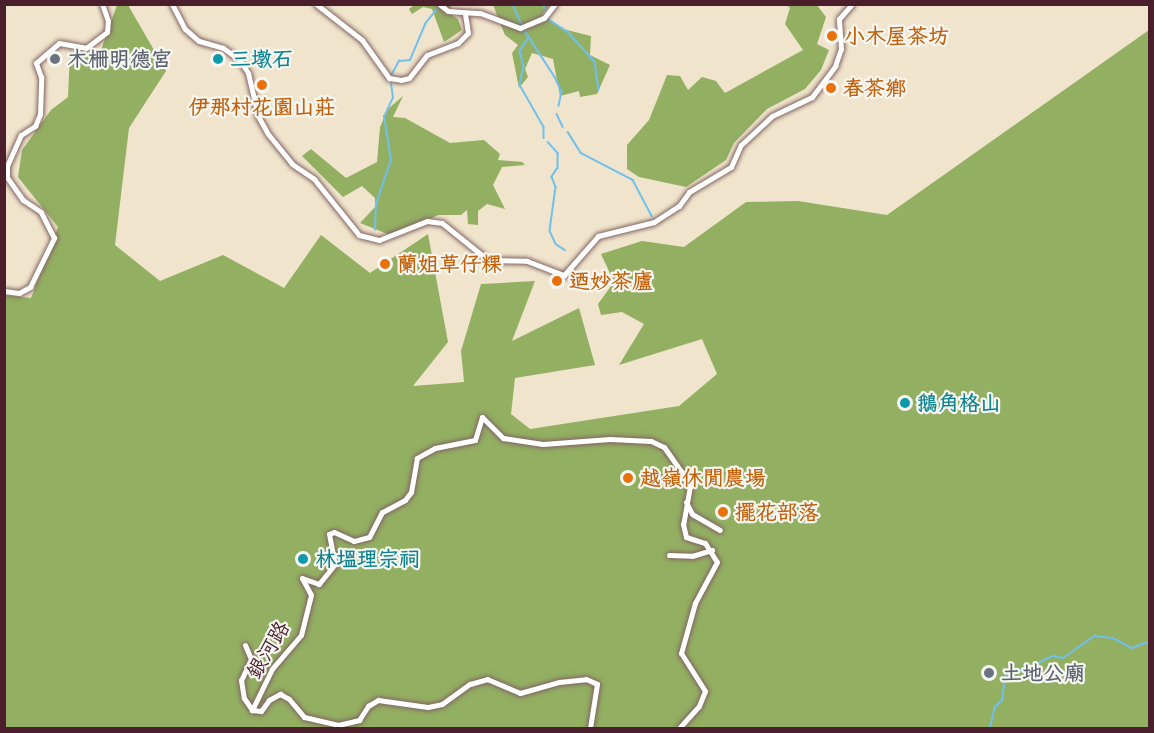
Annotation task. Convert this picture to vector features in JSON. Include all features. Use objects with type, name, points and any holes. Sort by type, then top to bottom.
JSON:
[{"type":"street","points":[[4,291],[19,293],[30,287],[54,238],[41,212],[24,200],[7,177],[7,166],[21,135],[35,126],[40,114],[41,77],[36,63],[59,43],[86,48],[107,32],[108,21],[102,4]]},
{"type":"street","points":[[172,4],[185,29],[199,41],[223,48],[239,59],[248,73],[258,116],[268,134],[292,164],[314,179],[359,235],[379,240],[427,221],[442,223],[455,230],[488,260],[527,261],[564,275],[569,274],[598,236],[654,222],[678,206],[689,192],[731,167],[741,145],[772,116],[812,97],[834,66],[841,49],[839,19],[852,4]]},
{"type":"street","points":[[316,4],[362,40],[389,78],[401,80],[410,78],[427,56],[458,43],[468,33],[465,13]]},
{"type":"street","points":[[439,4],[448,11],[480,13],[520,28],[544,18],[555,4]]},
{"type":"street","name":"銀河路","points":[[590,729],[597,684],[586,679],[559,681],[520,693],[487,678],[470,684],[442,704],[428,707],[378,700],[368,706],[359,720],[338,725],[304,717],[289,699],[280,694],[269,700],[261,711],[252,710],[272,669],[301,635],[311,595],[302,578],[319,584],[335,564],[329,534],[334,532],[354,541],[369,537],[382,512],[405,500],[411,492],[417,458],[435,448],[475,440],[482,417],[504,438],[543,444],[610,439],[651,441],[664,447],[690,486],[683,524],[686,537],[705,543],[712,550]]},
{"type":"street","points":[[686,502],[692,513],[720,530]]},
{"type":"street","points":[[669,555],[692,556],[712,550],[717,562],[695,603],[681,653],[705,691],[699,706],[679,729]]},
{"type":"street","points":[[245,645],[251,659],[241,680],[244,698],[252,710]]},
{"type":"green space","points":[[117,5],[128,5],[166,71],[129,128],[115,245],[160,281],[223,255],[284,288],[321,235],[370,273],[428,234],[448,342],[413,386],[464,382],[461,351],[481,284],[535,281],[512,341],[579,308],[595,365],[515,378],[511,414],[530,429],[679,406],[717,374],[702,339],[619,365],[644,324],[622,312],[601,315],[598,304],[614,282],[601,254],[642,241],[684,247],[746,202],[798,201],[887,215],[1149,30],[1149,728],[5,728],[4,295],[31,298],[58,227],[18,177],[22,150],[51,110],[68,97],[70,52],[100,53]]},
{"type":"green space","points":[[414,5],[451,5],[449,13],[458,19],[462,30],[444,42],[432,9],[423,7],[412,14],[409,9]]},
{"type":"green space","points":[[493,5],[549,5],[542,15],[563,29],[591,36],[590,55],[610,65],[597,94],[580,97],[579,91],[560,96],[553,59],[532,53],[525,69],[528,77],[519,88],[512,53],[518,45],[505,35]]},
{"type":"green space","points":[[787,5],[817,5],[826,17],[817,44],[829,50],[821,70],[805,89],[767,109],[734,143],[726,160],[686,187],[639,177],[627,169],[627,145],[649,120],[667,75],[680,76],[688,90],[702,77],[716,81],[725,93],[803,50],[785,24],[790,8]]},
{"type":"green space","points":[[403,96],[393,117],[405,118],[450,143],[484,140],[500,154],[498,160],[522,162],[525,165],[502,167],[493,185],[505,209],[487,204],[478,211],[478,225],[468,224],[467,210],[461,215],[438,215],[395,237],[360,223],[375,207],[375,198],[362,186],[343,197],[302,156],[311,149],[346,178],[377,162],[380,127],[388,109]]},
{"type":"waterway","points":[[513,4],[522,25]]},
{"type":"waterway","points":[[543,4],[545,9]]},
{"type":"waterway","points":[[392,74],[399,61],[410,60],[425,24],[436,10]]},
{"type":"waterway","points":[[548,19],[568,32],[595,62],[599,90]]},
{"type":"waterway","points":[[525,31],[562,92],[559,106]]},
{"type":"waterway","points":[[528,39],[520,51],[524,67],[520,85],[544,127],[544,138]]},
{"type":"waterway","points":[[375,230],[376,204],[391,160],[384,117],[393,98],[391,84]]},
{"type":"waterway","points":[[557,114],[563,127]]},
{"type":"waterway","points":[[568,132],[581,153],[633,180],[652,216]]},
{"type":"waterway","points":[[548,142],[558,153],[558,168],[552,177],[556,187],[550,231],[556,244],[565,250]]},
{"type":"waterway","points":[[990,728],[995,707],[1002,700],[1006,673],[1031,667],[1053,656],[1063,658],[1095,636],[1113,638],[1132,648],[1150,641]]},
{"type":"place","name":"小木屋茶坊","points":[[832,36]]},
{"type":"place","name":"木柵明德宮","points":[[55,59]]},
{"type":"place","name":"三墩石","points":[[218,59]]},
{"type":"place","name":"伊那村花園山莊","points":[[262,85]]},
{"type":"place","name":"春茶鄉","points":[[831,88]]},
{"type":"place","name":"蘭姐草仔粿","points":[[385,264]]},
{"type":"place","name":"迺妙茶廬","points":[[557,281]]},
{"type":"place","name":"鵝角格山","points":[[905,403]]},
{"type":"place","name":"越嶺休閒農場","points":[[628,478]]},
{"type":"place","name":"擺花部落","points":[[723,512]]},
{"type":"place","name":"林塭理宗祠","points":[[303,559]]},
{"type":"place","name":"土地公廟","points":[[989,673]]}]
